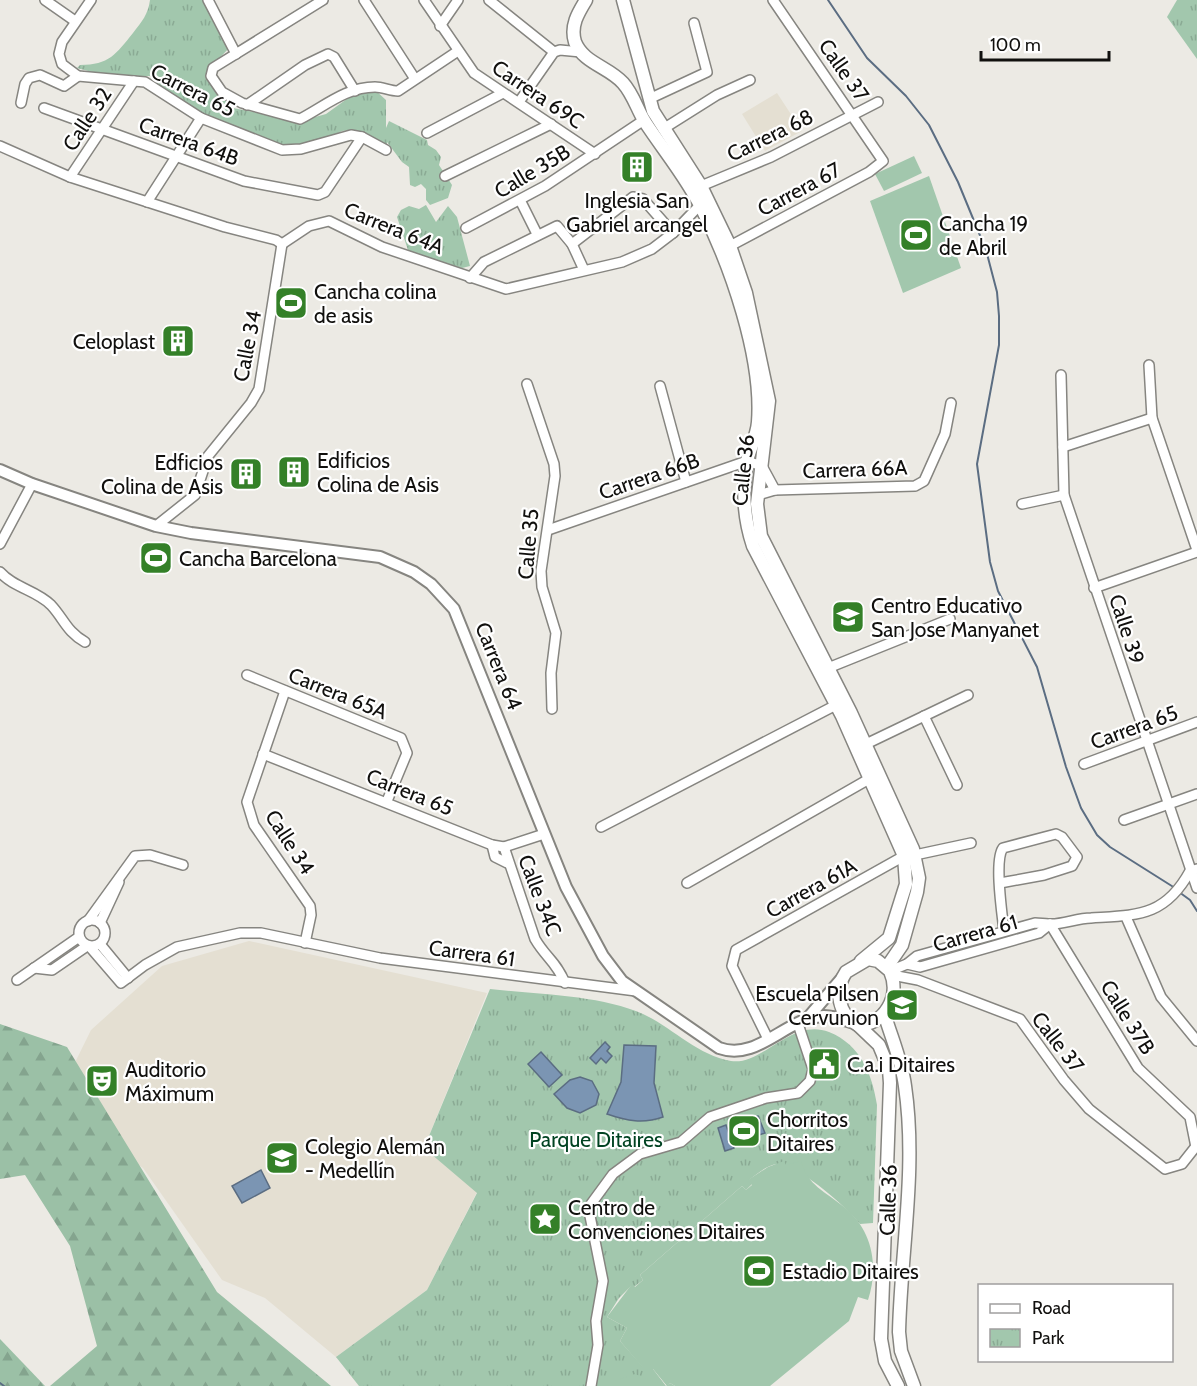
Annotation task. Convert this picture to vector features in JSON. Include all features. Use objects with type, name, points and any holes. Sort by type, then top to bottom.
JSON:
[{"type":"main road","points":[[586,0],[578,13],[573,33],[581,52],[621,81],[642,76]]},
{"type":"main road","name":"Calle 36","points":[[622,1],[649,99],[663,129],[701,186],[730,246],[746,293],[769,401],[758,495],[758,522],[766,550],[866,744],[909,856],[906,884],[889,938],[861,961]]},
{"type":"main road","name":"Calle 36","points":[[621,81],[700,205],[722,249],[751,352],[759,400],[758,426],[747,461],[744,503],[747,528],[753,546],[836,705],[869,778],[919,878],[902,945],[890,971]]},
{"type":"main road","points":[[861,961],[878,961],[890,971],[891,995],[885,1016],[875,1022],[855,1023],[841,1008],[838,994],[842,978],[851,966],[861,961]]},
{"type":"main road","name":"Calle 36","points":[[885,1016],[903,1075],[908,1104],[909,1183],[899,1332],[901,1351],[914,1386]]},
{"type":"main road","name":"Calle 36","points":[[855,1023],[879,1046],[889,1069],[891,1116],[881,1340],[885,1360],[898,1386]]},
{"type":"street","points":[[45,0],[75,21]]},
{"type":"street","points":[[78,76],[62,64],[59,54],[62,42],[91,0]]},
{"type":"street","points":[[207,0],[236,54]]},
{"type":"street","points":[[323,0],[213,68],[211,76],[222,92],[247,105],[300,118],[337,96],[355,91],[374,87],[398,91],[458,51]]},
{"type":"street","points":[[364,0],[415,79]]},
{"type":"street","points":[[440,26],[458,0]]},
{"type":"street","name":"Calle 37","points":[[773,0],[883,161]]},
{"type":"street","name":"Carrera 69C","points":[[427,1],[440,26],[474,73],[595,154]]},
{"type":"street","points":[[493,1],[554,52]]},
{"type":"street","points":[[649,99],[707,72],[694,23]]},
{"type":"street","points":[[519,102],[554,52],[560,50],[581,52]]},
{"type":"street","points":[[247,105],[305,65],[328,54],[334,57],[355,91]]},
{"type":"street","name":"Carrera 65","points":[[21,103],[25,84],[29,78],[40,75],[64,86],[78,76],[145,82],[201,118],[282,150],[301,149],[345,135],[362,137]]},
{"type":"street","points":[[663,129],[717,95],[750,80]]},
{"type":"street","name":"Calle 32","points":[[70,177],[134,81]]},
{"type":"street","points":[[427,133],[503,93]]},
{"type":"street","name":"Carrera 68","points":[[701,186],[771,157],[878,102]]},
{"type":"street","name":"Carrera 64B","points":[[44,108],[244,181],[318,195],[325,192],[362,137]]},
{"type":"street","points":[[147,202],[175,155],[201,118]]},
{"type":"street","name":"Calle 35B","points":[[466,228],[520,200],[595,154],[644,120]]},
{"type":"street","points":[[445,176],[551,124]]},
{"type":"street","points":[[362,137],[386,150]]},
{"type":"street","points":[[0,146],[70,177],[276,240],[282,244]]},
{"type":"street","name":"Carrera 67","points":[[730,246],[869,172],[883,161]]},
{"type":"street","points":[[572,244],[633,197],[643,199],[673,233]]},
{"type":"street","points":[[520,200],[537,234]]},
{"type":"street","name":"Carrera 64A","points":[[282,244],[309,226],[329,221],[382,248],[506,289],[622,262],[652,249],[673,233],[700,205]]},
{"type":"street","points":[[470,278],[484,262],[557,226],[572,244],[584,270]]},
{"type":"street","name":"Calle 34","points":[[156,526],[195,495],[208,456],[251,403],[259,389],[282,244]]},
{"type":"street","points":[[1094,588],[1197,551],[1152,418],[1149,365]]},
{"type":"street","name":"Calle 39","points":[[1061,375],[1064,495],[1167,805],[1194,870],[1197,888]]},
{"type":"street","name":"Calle 35","points":[[527,384],[554,464],[555,476],[541,572],[542,587],[556,633],[551,673],[552,709]]},
{"type":"street","points":[[660,386],[686,482]]},
{"type":"street","name":"Carrera 66A","points":[[758,495],[775,490],[915,486],[924,481],[945,434],[951,403]]},
{"type":"street","points":[[1063,447],[1152,418]]},
{"type":"street","points":[[747,461],[762,466]]},
{"type":"street","name":"Carrera 66B","points":[[548,530],[747,461]]},
{"type":"street","name":"Carrera 66A","points":[[762,466],[775,490]]},
{"type":"street","name":"Carrera 64","points":[[0,470],[32,484],[156,526],[190,533],[380,557],[414,572],[431,584],[451,605],[464,630],[566,887],[615,974],[636,992],[713,1044],[729,1052],[744,1052],[802,1022],[822,1016],[855,1023]]},
{"type":"street","points":[[0,544],[32,484]]},
{"type":"street","points":[[1022,504],[1064,495]]},
{"type":"street","points":[[0,572],[6,579],[51,605],[72,635],[85,642]]},
{"type":"street","points":[[828,669],[950,619]]},
{"type":"street","name":"Carrera 65A","points":[[248,675],[401,738],[407,753],[387,801]]},
{"type":"street","name":"Calle 34","points":[[285,691],[247,802],[254,825],[310,906],[311,915],[305,943]]},
{"type":"street","points":[[866,744],[968,695]]},
{"type":"street","points":[[601,827],[836,705]]},
{"type":"street","points":[[924,716],[957,785]]},
{"type":"street","name":"Carrera 65","points":[[1084,765],[1197,722]]},
{"type":"street","name":"Carrera 65","points":[[263,754],[387,801],[492,845],[504,847],[544,834]]},
{"type":"street","points":[[687,883],[869,778]]},
{"type":"street","points":[[1124,820],[1197,794]]},
{"type":"street","points":[[1000,883],[1044,875],[1072,866],[1077,857],[1062,837],[1056,834],[1007,845],[999,853],[1000,883],[1004,931]]},
{"type":"street","name":"Carrera 61A","points":[[768,1039],[732,966],[736,950],[909,856],[971,843]]},
{"type":"street","points":[[492,845],[495,857],[507,863]]},
{"type":"street","name":"Calle 34C","points":[[504,847],[507,863],[535,939],[543,952],[558,967],[565,984]]},
{"type":"street","points":[[17,980],[76,939],[80,928],[88,921],[124,868],[135,856],[150,855],[183,865]]},
{"type":"street","points":[[100,923],[106,914],[124,868]]},
{"type":"street","name":"Carrera 61","points":[[890,971],[907,964],[917,956],[1035,923],[1050,924],[1076,919],[1143,914],[1166,901],[1194,870]]},
{"type":"street","points":[[97,908],[103,909],[106,914]]},
{"type":"street","points":[[1126,917],[1161,997],[1197,1041]]},
{"type":"street","points":[[88,921],[100,923],[105,931],[100,944]]},
{"type":"street","name":"Carrera 61","points":[[907,964],[920,967],[1039,933],[1050,924]]},
{"type":"street","name":"Calle 37B","points":[[1050,924],[1138,1068],[1194,1117],[1196,1146]]},
{"type":"street","name":"Carrera 61","points":[[124,981],[165,952],[195,942],[240,933],[261,933],[380,958],[636,992]]},
{"type":"street","points":[[76,939],[124,981]]},
{"type":"street","points":[[34,968],[52,970],[86,948],[100,944]]},
{"type":"street","points":[[100,944],[124,981]]},
{"type":"street","name":"Calle 37","points":[[890,971],[1020,1019],[1064,1080],[1089,1109],[1165,1169],[1182,1164],[1196,1146]]},
{"type":"street","name":"Carrera 64","points":[[802,1022],[842,978]]},
{"type":"street","points":[[591,1386],[598,1345],[596,1321],[603,1281],[589,1210],[591,1204],[613,1174],[640,1154],[681,1142],[710,1117],[766,1098],[798,1093],[805,1088],[813,1069],[802,1022]]},
{"type":"shaded area","points":[[777,93],[802,131],[765,151],[742,114]]},
{"type":"shaded area","name":"Colegio Alemán - Medellín","points":[[249,941],[487,993],[424,1148],[477,1192],[427,1290],[336,1357],[265,1298],[222,1280],[143,1168],[53,1107],[91,1030],[162,966]]},
{"type":"green space","points":[[150,0],[205,0],[230,47],[211,67],[209,76],[233,108],[301,121],[326,114],[351,96],[375,90],[386,100],[386,128],[389,121],[427,140],[428,145],[441,157],[439,165],[452,185],[448,198],[430,205],[426,200],[426,189],[421,184],[415,187],[410,185],[409,167],[402,162],[387,142],[387,147],[350,130],[342,131],[323,141],[284,149],[203,114],[158,85],[150,76],[107,76],[77,68],[80,65],[98,63],[111,57],[142,21]]},
{"type":"green space","points":[[1177,0],[1197,0],[1197,59],[1167,17]]},
{"type":"green space","points":[[914,156],[922,173],[884,191],[875,174]]},
{"type":"green space","name":"Cancha 19 de Abril","points":[[929,176],[961,268],[903,293],[870,201]]},
{"type":"green space","points":[[426,205],[436,222],[448,206],[457,217],[470,266],[462,268],[409,253],[397,217],[401,210],[409,206],[419,209]]},
{"type":"green space","name":"Cancha Barcelona","points":[[166,546],[171,561],[146,570],[141,555]]},
{"type":"green space","name":"Parque Ditaires","points":[[490,989],[568,996],[626,1008],[654,1020],[707,1053],[731,1061],[743,1061],[802,1031],[815,1029],[829,1032],[840,1038],[857,1053],[863,1062],[872,1082],[877,1105],[873,1223],[860,1224],[822,1188],[786,1166],[777,1164],[770,1166],[749,1180],[752,1184],[746,1190],[742,1186],[640,1275],[643,1280],[634,1287],[632,1285],[619,1298],[607,1317],[627,1328],[620,1341],[644,1368],[653,1369],[666,1386],[359,1386],[336,1357],[427,1290],[477,1193],[424,1148]]},
{"type":"green space","points":[[0,1024],[67,1047],[217,1292],[331,1386],[50,1386],[97,1346],[70,1246],[25,1175],[0,1179]]},
{"type":"green space","name":"Estadio Ditaires","points":[[784,1161],[786,1165],[801,1161],[812,1182],[854,1216],[862,1227],[873,1262],[868,1300],[858,1297],[849,1321],[770,1386],[675,1386],[670,1383],[667,1386],[653,1369],[644,1369],[620,1341],[627,1328],[607,1317],[632,1284],[635,1287],[643,1280],[640,1275],[742,1186],[746,1190],[752,1185],[748,1180],[768,1167]]},
{"type":"green space","points":[[0,1339],[45,1386],[0,1386]]},
{"type":"green space","points":[[635,1374],[665,1386],[610,1386],[615,1381]]},
{"type":"water","points":[[605,1042],[610,1047],[607,1051],[612,1056],[606,1063],[601,1058],[596,1064],[590,1058]]},
{"type":"water","points":[[624,1045],[656,1046],[654,1083],[663,1117],[635,1121],[607,1114],[621,1082]]},
{"type":"water","points":[[541,1052],[562,1075],[549,1087],[528,1064]]},
{"type":"water","points":[[580,1077],[592,1081],[599,1094],[596,1105],[580,1113],[567,1108],[554,1094],[570,1080]]},
{"type":"water","name":"Chorritos Ditaires","points":[[758,1116],[765,1133],[759,1135],[757,1129],[753,1130],[754,1140],[740,1145],[732,1124],[745,1119],[751,1126],[755,1124],[753,1118]]},
{"type":"water","name":"Chorritos Ditaires","points":[[726,1125],[734,1148],[725,1151],[718,1128]]},
{"type":"water","points":[[261,1170],[270,1188],[242,1203],[232,1186]]},
{"type":"waterway","points":[[828,0],[867,58],[906,96],[929,125],[958,182],[986,250],[997,292],[999,316],[999,345],[977,464],[990,562],[998,591],[1037,667],[1066,767],[1081,808],[1097,835],[1110,847],[1175,888]]},
{"type":"waterway","points":[[1179,892],[1190,900],[1197,911]]},
{"type":"waterway","points":[[0,1383],[4,1386]]},
{"type":"place","name":"Inglesia San Gabriel arcangel","points":[[637,167]]},
{"type":"place","name":"Cancha 19 de Abril","points":[[916,235]]},
{"type":"place","name":"Cancha colina de asis","points":[[291,303]]},
{"type":"place","name":"Celoplast","points":[[178,341]]},
{"type":"place","name":"Edificios Colina de Asis","points":[[294,472]]},
{"type":"place","name":"Edficios Colina de Asis","points":[[246,474]]},
{"type":"place","name":"Cancha Barcelona","points":[[156,558]]},
{"type":"place","name":"Centro Educativo San Jose Manyanet","points":[[848,617]]},
{"type":"place","name":"Escuela Pilsen Cervunion","points":[[902,1005]]},
{"type":"place","name":"C.a.i Ditaires","points":[[824,1064]]},
{"type":"place","name":"Auditorio Máximum","points":[[102,1081]]},
{"type":"place","name":"Chorritos Ditaires","points":[[744,1131]]},
{"type":"place","name":"Colegio Alemán - Medellín","points":[[282,1158]]},
{"type":"place","name":"Centro de Convenciones Ditaires","points":[[545,1219]]},
{"type":"place","name":"Estadio Ditaires","points":[[759,1271]]}]
